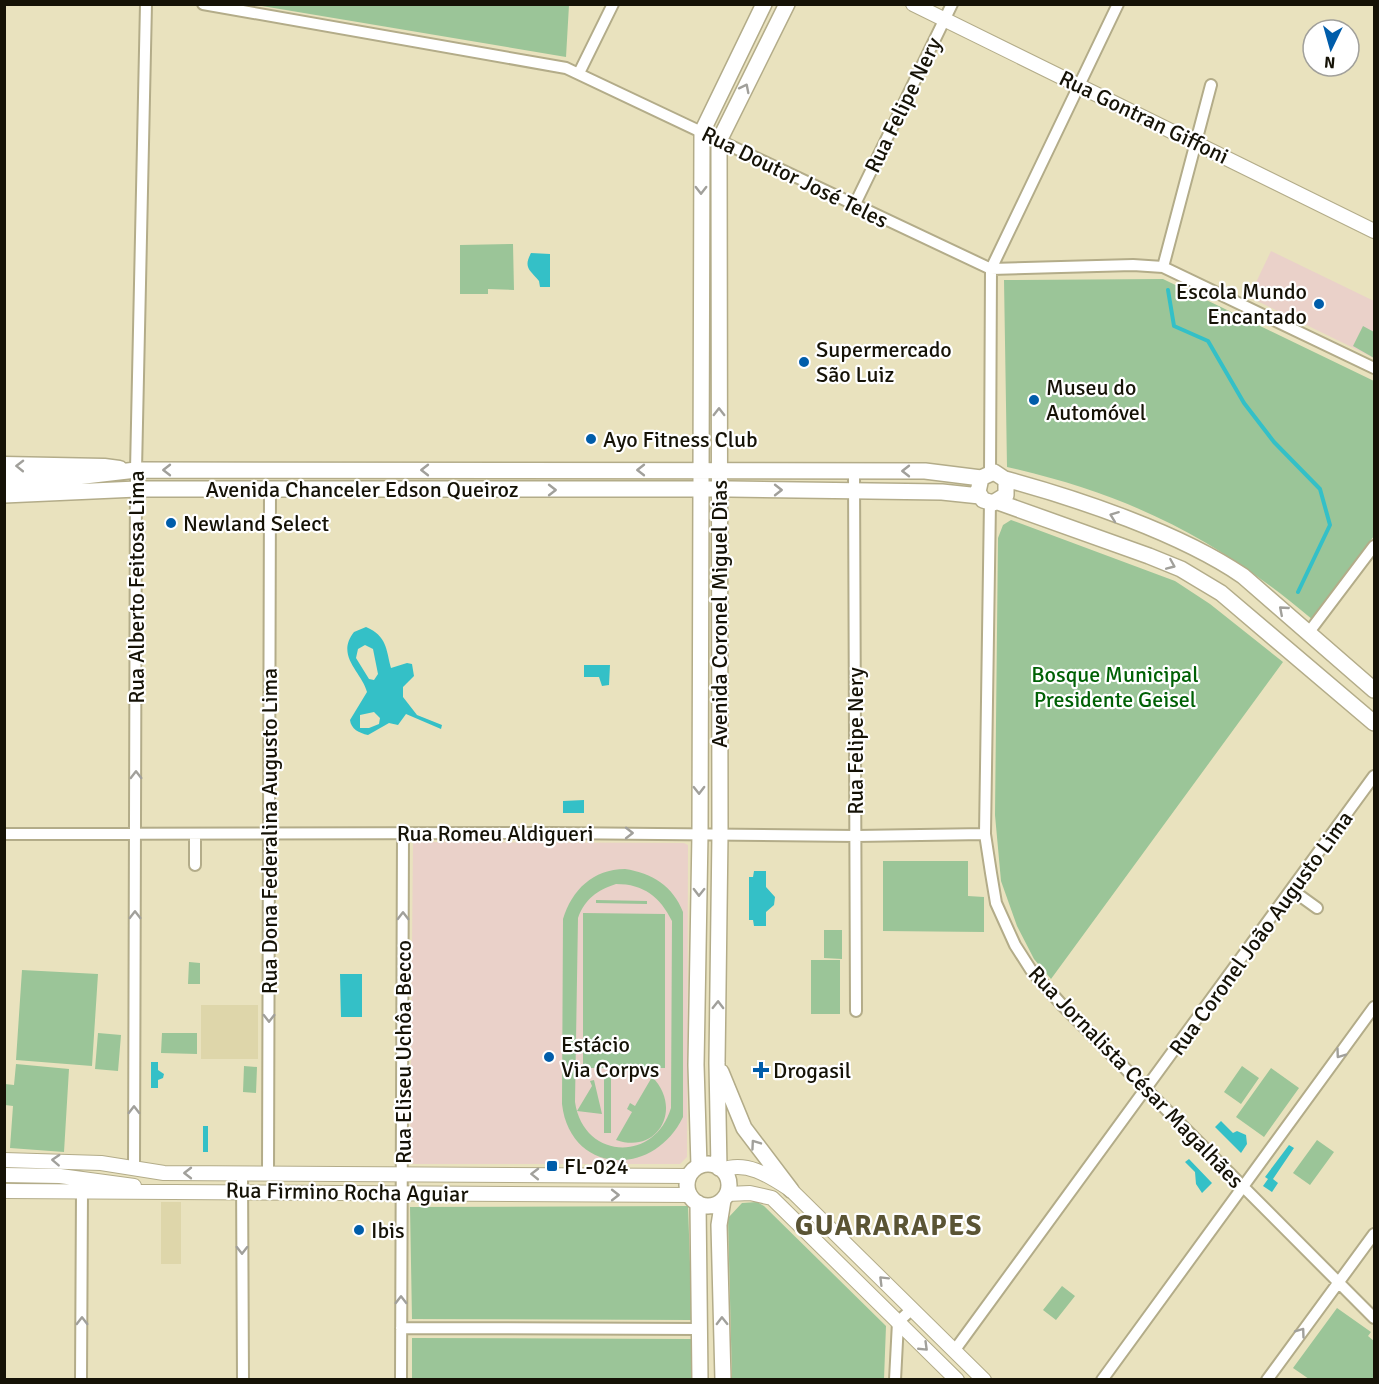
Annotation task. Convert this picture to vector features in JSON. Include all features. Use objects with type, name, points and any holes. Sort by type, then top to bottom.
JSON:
[{"type":"highway","points":[[4,466],[128,470]]},
{"type":"main road","name":"Avenida Coronel Miguel Dias","points":[[694,1171],[700,834],[702,132],[764,4]]},
{"type":"main road","name":"Avenida Coronel Miguel Dias","points":[[721,1169],[717,1063],[720,834],[719,141],[787,4]]},
{"type":"main road","points":[[701,300],[719,300]]},
{"type":"main road","name":"Avenida Chanceler Edson Queiroz","points":[[4,480],[42,481],[128,470],[926,471],[985,475]]},
{"type":"main road","points":[[425,489],[475,470]]},
{"type":"main road","points":[[597,470],[598,490]]},
{"type":"main road","points":[[1005,478],[1008,490],[989,500],[977,487],[985,475],[999,473],[1005,478],[1039,488],[1199,549],[1243,576],[1374,690]]},
{"type":"main road","name":"Avenida Chanceler Edson Queiroz","points":[[4,495],[137,489],[720,489],[942,492],[989,500],[1180,569],[1221,593],[1301,658],[1374,723]]},
{"type":"main road","points":[[1301,658],[1314,636]]},
{"type":"main road","points":[[1345,697],[1360,678]]},
{"type":"main road","points":[[699,690],[718,690]]},
{"type":"main road","points":[[717,1063],[744,1128],[791,1190]]},
{"type":"main road","points":[[700,1380],[694,1199],[687,1185],[694,1171],[708,1164],[721,1169],[729,1182],[719,1225],[723,1380]]},
{"type":"main road","points":[[694,1199],[711,1206],[725,1197]]},
{"type":"street","name":"Rua Alberto Feitosa Lima","points":[[134,1169],[137,489],[128,470],[146,4]]},
{"type":"street","name":"Rua Doutor José Teles","points":[[203,4],[552,65],[579,73],[854,206],[991,269],[1133,265],[1163,267],[1374,368]]},
{"type":"street","points":[[579,73],[613,4]]},
{"type":"street","name":"Rua Gontran Giffoni","points":[[914,4],[1374,231]]},
{"type":"street","name":"Rua Felipe Nery","points":[[854,206],[952,4]]},
{"type":"street","points":[[985,475],[991,269],[1118,4]]},
{"type":"street","points":[[1163,267],[1211,85]]},
{"type":"street","name":"Rua Felipe Nery","points":[[854,471],[856,1011]]},
{"type":"street","name":"Rua Dona Federalina Augusto Lima","points":[[268,1174],[270,489]]},
{"type":"street","name":"Rua Jornalista César Magalhães","points":[[989,500],[986,834],[996,903],[1015,945],[1031,970],[1063,1006],[1374,1318]]},
{"type":"street","points":[[1314,636],[1374,546]]},
{"type":"street","name":"Rua Coronel João Augusto Lima","points":[[954,1351],[1374,776]]},
{"type":"street","name":"Rua Romeu Aldigueri","points":[[4,834],[403,833],[856,836],[986,834]]},
{"type":"street","name":"Rua Eliseu Uchôa Becco","points":[[401,1380],[403,833]]},
{"type":"street","points":[[195,834],[195,865]]},
{"type":"street","points":[[1292,890],[1317,908]]},
{"type":"street","points":[[1102,1380],[1374,1007]]},
{"type":"street","name":"Rua Firmino Rocha Aguiar","points":[[4,1160],[90,1162],[164,1173],[403,1174],[694,1171]]},
{"type":"street","points":[[721,1169],[747,1168],[768,1174],[791,1190],[984,1380]]},
{"type":"street","points":[[242,1173],[243,1380]]},
{"type":"street","points":[[4,1175],[76,1177],[157,1191]]},
{"type":"street","name":"Rua Firmino Rocha Aguiar","points":[[4,1191],[242,1191],[694,1199]]},
{"type":"street","points":[[81,1380],[82,1191]]},
{"type":"street","points":[[725,1197],[750,1192],[772,1198],[957,1380]]},
{"type":"street","points":[[1267,1380],[1374,1234]]},
{"type":"street","points":[[895,1380],[898,1322],[912,1309]]},
{"type":"street","points":[[401,1328],[699,1329]]},
{"type":"shaded area","name":"Escola Mundo Encantado","points":[[1271,251],[1374,301],[1374,358],[1249,297]]},
{"type":"shaded area","name":"Estácio Via Corpvs","points":[[413,842],[684,843],[688,845],[687,1157],[680,1164],[413,1164],[410,1161]]},
{"type":"shaded area","points":[[201,1005],[258,1005],[258,1059],[201,1059]]},
{"type":"shaded area","points":[[161,1202],[181,1202],[181,1264],[161,1264]]},
{"type":"green space","points":[[256,5],[569,5],[566,57]]},
{"type":"green space","points":[[513,244],[514,290],[488,289],[488,294],[460,294],[460,245]]},
{"type":"green space","points":[[1163,279],[1374,381],[1374,536],[1313,620],[1242,566],[1207,543],[1170,524],[1094,491],[1007,467],[1004,280]]},
{"type":"green space","points":[[1363,326],[1374,332],[1374,358],[1353,346]]},
{"type":"green space","name":"Bosque Municipal Presidente Geisel","points":[[1011,520],[1175,581],[1210,604],[1283,662],[1051,979],[1034,959],[1017,926],[1001,881],[995,815],[998,538],[1003,525]]},
{"type":"green space","points":[[883,861],[968,861],[968,896],[984,897],[984,932],[883,931]]},
{"type":"green space","points":[[614,870],[635,871],[660,882],[674,895],[683,912],[683,1117],[670,1137],[653,1151],[634,1159],[614,1160],[596,1155],[580,1144],[568,1127],[562,1104],[563,919],[572,899],[585,883]],"holes":[[[616,884],[635,886],[650,894],[662,905],[672,921],[671,1108],[662,1126],[650,1139],[635,1146],[620,1147],[604,1144],[591,1135],[581,1121],[575,1102],[578,918],[588,900],[597,892]]]},
{"type":"green space","points":[[596,900],[647,901],[647,904],[596,903]]},
{"type":"green space","points":[[583,913],[665,914],[665,1068],[583,1068]]},
{"type":"green space","points":[[824,930],[842,930],[842,959],[824,958]]},
{"type":"green space","points":[[811,960],[840,960],[840,1014],[811,1014]]},
{"type":"green space","points":[[189,962],[200,963],[200,984],[188,984]]},
{"type":"green space","points":[[22,970],[98,974],[92,1066],[16,1060]]},
{"type":"green space","points":[[98,1033],[121,1035],[118,1071],[95,1069]]},
{"type":"green space","points":[[162,1033],[197,1033],[197,1054],[161,1053]]},
{"type":"green space","points":[[16,1064],[69,1069],[64,1152],[10,1148],[13,1106],[5,1105],[5,1084],[14,1085]]},
{"type":"green space","points":[[244,1066],[257,1067],[256,1093],[243,1092]]},
{"type":"green space","points":[[1242,1066],[1259,1078],[1241,1104],[1224,1092]]},
{"type":"green space","points":[[1271,1068],[1299,1088],[1264,1137],[1236,1117]]},
{"type":"green space","points":[[604,1073],[611,1073],[611,1133],[604,1133]]},
{"type":"green space","points":[[652,1077],[661,1089],[666,1102],[666,1114],[662,1125],[654,1135],[644,1141],[631,1143],[616,1140],[632,1112],[627,1109],[630,1103],[635,1106]]},
{"type":"green space","points":[[594,1080],[602,1114],[577,1111],[592,1086],[590,1081]]},
{"type":"green space","points":[[1317,1140],[1334,1152],[1310,1185],[1293,1173]]},
{"type":"green space","points":[[757,1202],[764,1206],[886,1326],[884,1379],[732,1379],[728,1218],[742,1203]]},
{"type":"green space","points":[[688,1206],[692,1320],[412,1319],[410,1207]]},
{"type":"green space","points":[[1062,1286],[1075,1296],[1056,1320],[1043,1310]]},
{"type":"green space","points":[[1337,1308],[1371,1332],[1368,1336],[1374,1341],[1374,1379],[1309,1379],[1293,1368]]},
{"type":"green space","points":[[412,1338],[691,1339],[692,1379],[412,1379]]},
{"type":"water","points":[[531,253],[550,254],[550,287],[540,287],[539,281],[529,269],[528,262]]},
{"type":"water","points":[[366,627],[378,635],[386,649],[391,668],[407,663],[412,664],[414,676],[403,687],[403,697],[417,715],[442,725],[441,729],[406,714],[398,725],[389,723],[368,735],[354,728],[350,720],[367,692],[348,656],[349,641],[354,632]],"holes":[[[365,645],[373,649],[378,674],[374,680],[369,679],[356,658],[358,649]],[[374,712],[380,718],[379,724],[369,728],[360,728],[360,715]]]},
{"type":"water","points":[[584,665],[610,665],[609,685],[602,686],[599,677],[584,677]]},
{"type":"water","points":[[584,800],[584,813],[563,813],[563,801]]},
{"type":"water","points":[[754,871],[766,871],[766,887],[775,897],[774,905],[766,912],[766,926],[754,926],[753,920],[749,920],[749,877],[753,877]]},
{"type":"water","points":[[340,974],[362,974],[362,1017],[341,1017]]},
{"type":"water","points":[[151,1062],[158,1062],[158,1070],[164,1074],[163,1078],[158,1080],[158,1088],[151,1088]]},
{"type":"water","points":[[1221,1121],[1233,1133],[1237,1131],[1246,1135],[1247,1144],[1241,1153],[1215,1127]]},
{"type":"water","points":[[203,1126],[208,1126],[208,1152],[203,1152]]},
{"type":"water","points":[[1289,1145],[1294,1148],[1273,1179],[1278,1183],[1272,1192],[1263,1186],[1268,1179],[1265,1177]]},
{"type":"water","points":[[1189,1159],[1212,1183],[1202,1193],[1196,1184],[1195,1172],[1185,1162]]},
{"type":"waterway","points":[[1168,290],[1174,326],[1208,341],[1244,403],[1274,442],[1320,489],[1330,525],[1298,592]]},
{"type":"place","name":"Escola Mundo Encantado","points":[[1319,304]]},
{"type":"place","name":"Supermercado São Luiz","points":[[804,362]]},
{"type":"place","name":"Museu do Automóvel","points":[[1034,400]]},
{"type":"place","name":"Ayo Fitness Club","points":[[591,439]]},
{"type":"place","name":"Newland Select","points":[[171,523]]},
{"type":"place","name":"Estácio Via Corpvs","points":[[549,1057]]},
{"type":"place","name":"Drogasil","points":[[761,1070]]},
{"type":"place","name":"FL-024","points":[[552,1166]]},
{"type":"place","name":"Ibis","points":[[359,1230]]},
{"type":"district","name":"GUARARAPES","points":[[889,1226]]}]
